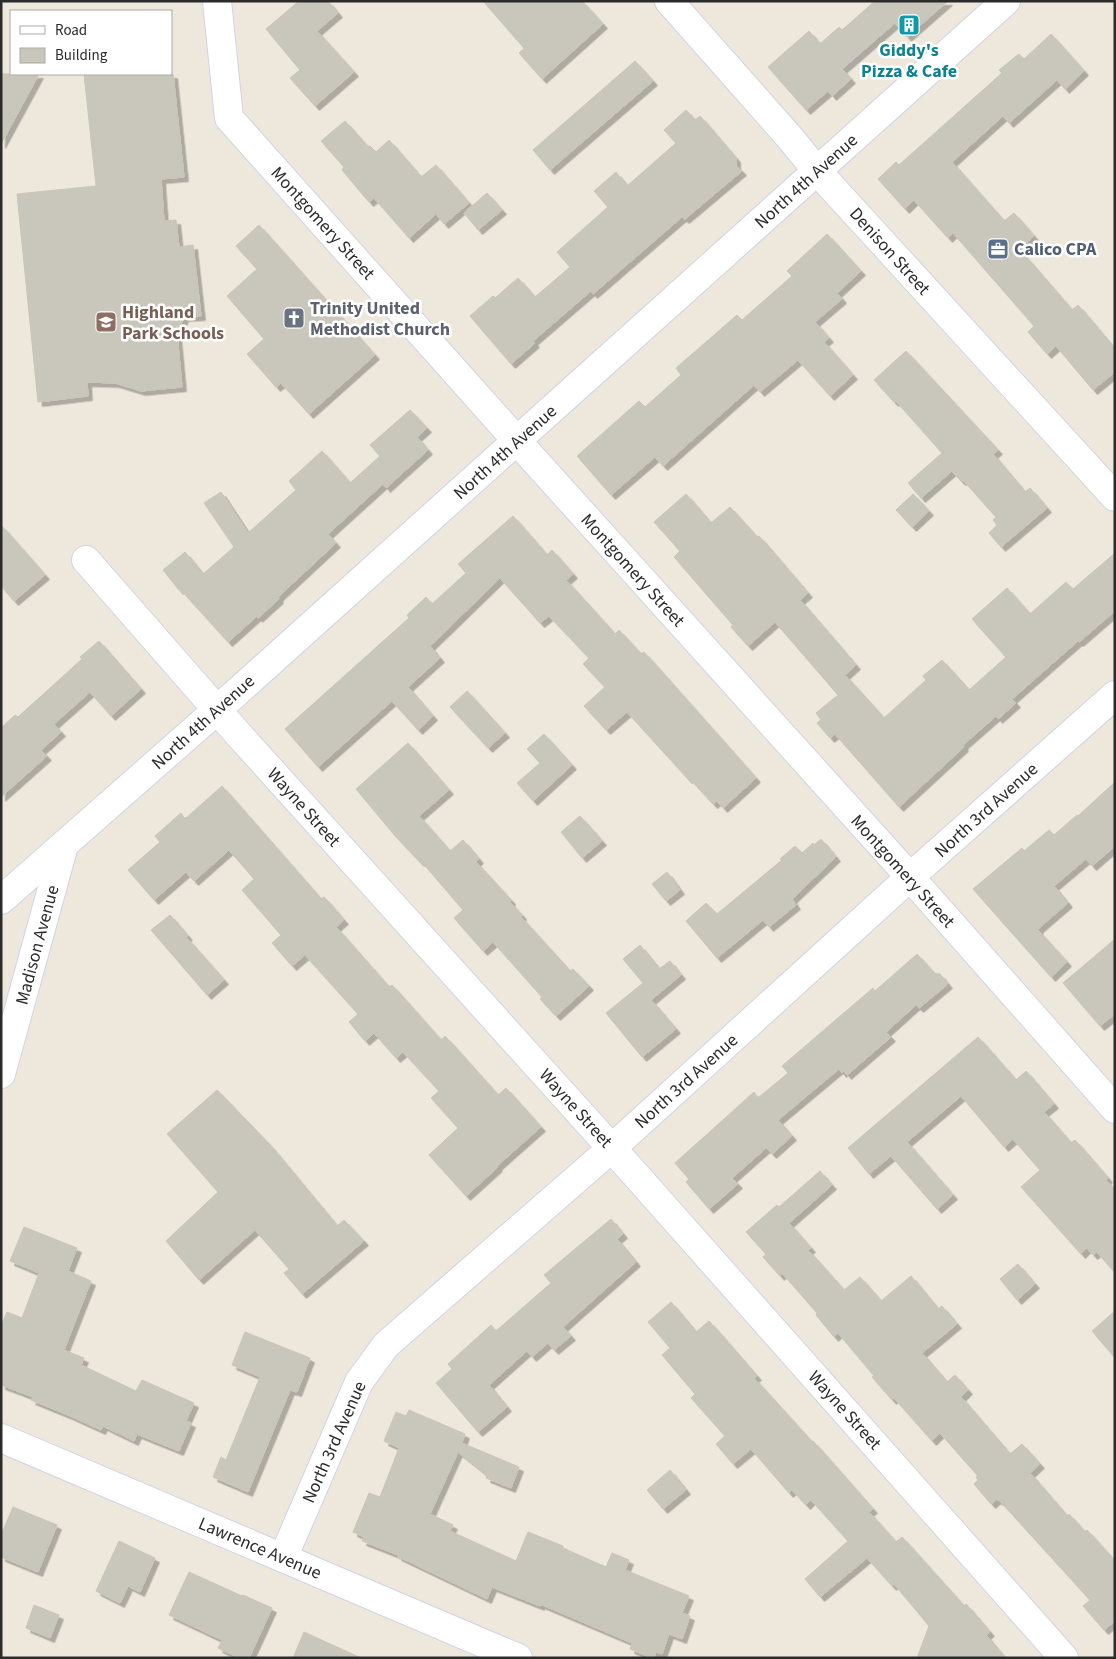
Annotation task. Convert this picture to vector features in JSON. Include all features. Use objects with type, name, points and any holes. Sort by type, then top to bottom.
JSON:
[{"type":"street","name":"Montgomery Street","points":[[217,1],[229,118],[910,877],[1115,1109]]},
{"type":"street","name":"Denison Street","points":[[669,1],[791,138],[817,171],[1115,497]]},
{"type":"street","name":"North 4th Avenue","points":[[1,900],[217,710],[1006,1]]},
{"type":"street","name":"Wayne Street","points":[[86,560],[217,710],[612,1148],[1064,1658]]},
{"type":"street","name":"North 3rd Avenue","points":[[284,1558],[359,1382],[386,1345],[612,1148],[910,877],[1115,695]]},
{"type":"street","name":"Madison Avenue","points":[[1,1074],[64,845]]},
{"type":"street","name":"Lawrence Avenue","points":[[1,1438],[518,1658]]},
{"type":"building","points":[[299,1],[328,1],[338,13],[317,31],[354,72],[315,106],[290,78],[300,70],[266,29]]},
{"type":"building","points":[[483,1],[582,1],[603,24],[542,79],[519,53],[524,48]]},
{"type":"building","points":[[875,1],[948,1],[907,37],[895,23],[842,69],[851,79],[832,96],[828,91],[806,110],[768,67],[809,31],[820,44],[839,27],[842,30]]},
{"type":"building","points":[[1051,34],[1084,71],[1065,89],[1057,80],[1009,123],[1003,116],[952,162],[1004,221],[1014,213],[1034,236],[1019,249],[1072,310],[1078,305],[1115,349],[1115,372],[1093,390],[1056,346],[1047,354],[1028,332],[1034,326],[953,233],[948,238],[914,200],[905,209],[878,179],[896,162],[899,165],[1002,73],[999,70],[1019,54],[1024,59]]},
{"type":"building","points":[[635,61],[653,81],[550,170],[533,150]]},
{"type":"building","points":[[1,74],[38,75],[1,144]]},
{"type":"building","points":[[173,74],[184,177],[161,179],[164,221],[176,220],[179,247],[193,245],[201,316],[184,317],[177,334],[182,387],[141,391],[115,383],[87,382],[88,396],[38,402],[17,194],[96,186],[84,75]]},
{"type":"building","points":[[686,110],[695,120],[700,116],[736,158],[736,165],[742,171],[685,219],[682,217],[593,294],[591,291],[533,341],[535,343],[511,364],[470,316],[518,278],[535,297],[570,267],[557,252],[608,207],[594,191],[616,172],[627,186],[676,143],[664,130]]},
{"type":"building","points":[[345,121],[368,147],[370,146],[376,152],[389,140],[421,177],[436,165],[469,203],[444,224],[436,214],[409,238],[374,198],[369,202],[342,170],[344,167],[321,141]]},
{"type":"building","points":[[487,193],[502,210],[478,230],[464,213]]},
{"type":"building","name":"Trinity United Methodist Church","points":[[259,225],[375,355],[309,414],[281,383],[276,387],[247,354],[264,339],[227,296],[257,269],[236,246]]},
{"type":"building","points":[[827,234],[861,271],[837,293],[842,299],[815,322],[829,338],[824,342],[853,375],[830,396],[798,360],[760,392],[754,385],[663,466],[655,457],[611,495],[577,456],[639,401],[645,407],[681,375],[676,368],[737,315],[742,320],[792,276],[787,271]]},
{"type":"building","points":[[906,351],[998,450],[993,454],[1025,492],[1030,488],[1047,508],[1001,547],[989,533],[997,525],[993,520],[996,517],[963,480],[961,481],[952,471],[921,498],[908,483],[942,453],[896,401],[894,402],[874,380]]},
{"type":"building","points":[[410,410],[427,428],[417,437],[428,450],[386,488],[383,484],[328,534],[336,543],[278,597],[279,599],[228,642],[179,590],[163,570],[185,552],[203,574],[234,547],[204,503],[221,492],[248,533],[296,490],[289,481],[322,451],[350,483],[380,456],[370,445]]},
{"type":"building","points":[[686,494],[711,523],[730,507],[757,537],[759,536],[808,593],[800,600],[856,665],[845,675],[884,718],[926,680],[923,676],[942,660],[969,690],[1006,657],[972,619],[1007,588],[1030,614],[1066,582],[1073,589],[1115,553],[1115,611],[1012,699],[1016,703],[998,719],[996,716],[963,745],[964,747],[899,807],[835,734],[830,738],[817,723],[821,720],[816,713],[838,695],[775,622],[748,646],[731,627],[733,625],[674,557],[680,551],[654,522]]},
{"type":"building","points":[[913,494],[929,511],[912,527],[896,510]]},
{"type":"building","points":[[513,516],[547,555],[552,550],[573,574],[566,580],[615,634],[619,630],[641,654],[644,652],[756,778],[723,808],[717,801],[713,804],[688,779],[627,712],[606,730],[584,706],[605,687],[583,664],[589,658],[549,616],[540,623],[500,578],[430,646],[440,658],[408,687],[433,716],[418,730],[392,701],[318,767],[285,729],[409,618],[407,615],[426,597],[432,604],[466,573],[458,564]]},
{"type":"building","points":[[1,525],[45,575],[14,601],[1,586]]},
{"type":"building","points":[[99,641],[141,689],[111,716],[90,692],[54,724],[61,732],[41,750],[47,756],[1,797],[1,728],[15,715],[18,717]]},
{"type":"building","points":[[467,691],[505,733],[488,748],[450,707]]},
{"type":"building","points":[[544,734],[572,765],[533,801],[517,783],[540,763],[527,749]]},
{"type":"building","points":[[408,743],[449,790],[419,816],[450,851],[463,840],[479,859],[476,862],[511,900],[510,902],[522,915],[521,917],[570,971],[573,969],[589,986],[556,1016],[540,999],[542,997],[493,942],[483,951],[454,918],[463,910],[421,861],[396,837],[356,789]]},
{"type":"building","points":[[1115,782],[1115,846],[1092,866],[1086,859],[1054,886],[1068,903],[1038,930],[1067,962],[1051,977],[973,889],[1022,848],[1024,851],[1049,830],[1054,835]]},
{"type":"building","points":[[222,786],[321,899],[324,897],[344,920],[336,927],[389,987],[392,985],[441,1040],[445,1036],[498,1095],[506,1088],[541,1127],[466,1196],[429,1155],[458,1128],[431,1098],[439,1091],[403,1052],[396,1058],[374,1033],[365,1041],[349,1022],[358,1014],[305,955],[292,966],[272,943],[281,935],[242,890],[254,879],[229,850],[194,881],[186,872],[154,900],[128,870],[160,842],[155,836],[181,813],[185,819]]},
{"type":"building","points":[[580,816],[602,841],[582,858],[561,832]]},
{"type":"building","points":[[821,839],[836,857],[792,899],[796,905],[769,927],[763,920],[717,958],[686,921],[706,903],[717,914],[782,860],[780,859],[795,846],[802,853],[813,843],[814,845]]},
{"type":"building","points":[[667,872],[680,890],[666,901],[652,884]]},
{"type":"building","points":[[170,915],[188,936],[186,937],[224,980],[207,995],[151,930]]},
{"type":"building","points":[[1115,939],[1115,1014],[1100,1026],[1063,983]]},
{"type":"building","points":[[640,945],[659,969],[670,961],[681,975],[651,1000],[676,1029],[642,1057],[606,1013],[643,983],[623,959]]},
{"type":"building","points":[[917,954],[934,973],[940,974],[948,984],[919,1008],[916,1005],[886,1032],[891,1037],[847,1075],[839,1069],[778,1120],[792,1136],[772,1154],[766,1148],[732,1178],[738,1184],[709,1209],[686,1182],[689,1179],[675,1163],[754,1092],[758,1098],[788,1073],[782,1066],[873,988],[875,991]]},
{"type":"building","points":[[978,1037],[1016,1080],[1026,1071],[1054,1104],[1044,1112],[1071,1143],[1075,1140],[1108,1178],[1106,1180],[1115,1190],[1115,1273],[1097,1252],[1093,1255],[1087,1248],[1081,1254],[1021,1187],[1040,1170],[1013,1139],[1004,1147],[961,1096],[907,1142],[953,1195],[937,1209],[891,1156],[869,1174],[848,1148]]},
{"type":"building","points":[[217,1090],[269,1144],[337,1226],[344,1220],[364,1241],[302,1294],[284,1273],[289,1269],[255,1230],[199,1280],[166,1241],[218,1192],[167,1134]]},
{"type":"building","points":[[820,1171],[832,1185],[789,1223],[811,1248],[808,1250],[844,1290],[860,1277],[881,1301],[911,1276],[938,1309],[942,1306],[957,1324],[922,1353],[947,1382],[955,1375],[968,1390],[961,1397],[1010,1454],[1022,1444],[1040,1464],[1030,1473],[1067,1516],[1069,1514],[1085,1532],[1087,1530],[1115,1561],[1115,1621],[1104,1630],[1083,1606],[1090,1600],[999,1500],[997,1499],[991,1504],[974,1484],[978,1480],[976,1477],[978,1476],[940,1433],[932,1441],[894,1398],[892,1400],[838,1333],[834,1337],[816,1315],[817,1313],[782,1273],[780,1276],[763,1257],[766,1254],[746,1232],[777,1205],[779,1207]]},
{"type":"building","points":[[611,1219],[623,1234],[617,1239],[636,1262],[563,1327],[571,1336],[554,1350],[548,1343],[532,1357],[527,1351],[489,1385],[507,1407],[478,1432],[436,1383],[452,1369],[448,1364],[491,1325],[496,1331],[551,1283],[544,1275]]},
{"type":"building","points":[[24,1227],[77,1248],[68,1271],[91,1281],[64,1350],[84,1358],[81,1365],[136,1391],[142,1380],[194,1403],[186,1421],[191,1423],[179,1451],[137,1434],[134,1441],[103,1426],[101,1430],[31,1400],[33,1397],[1,1385],[1,1326],[7,1312],[22,1318],[39,1273],[10,1261]]},
{"type":"building","points":[[1018,1264],[1035,1284],[1017,1300],[1000,1279]]},
{"type":"building","points":[[671,1302],[696,1332],[709,1321],[757,1376],[754,1378],[873,1509],[869,1512],[896,1542],[902,1537],[964,1606],[966,1604],[990,1632],[986,1635],[1005,1658],[917,1658],[929,1626],[894,1584],[892,1586],[867,1558],[820,1597],[805,1579],[848,1541],[811,1500],[806,1505],[792,1490],[789,1493],[751,1449],[733,1464],[716,1444],[725,1436],[691,1398],[695,1394],[662,1355],[670,1348],[648,1322]]},
{"type":"building","points":[[1115,1311],[1115,1358],[1092,1331]]},
{"type":"building","points":[[245,1332],[310,1358],[297,1392],[290,1390],[248,1492],[213,1477],[221,1457],[226,1460],[260,1377],[232,1365]]},
{"type":"building","points":[[409,1410],[465,1434],[462,1443],[519,1467],[511,1488],[486,1478],[487,1475],[458,1452],[430,1514],[453,1525],[450,1531],[516,1561],[528,1532],[563,1546],[563,1548],[606,1567],[612,1553],[629,1560],[625,1570],[689,1596],[682,1613],[690,1616],[682,1639],[669,1634],[662,1654],[656,1652],[654,1658],[652,1658],[630,1649],[632,1643],[540,1604],[540,1606],[492,1587],[487,1599],[398,1555],[362,1541],[364,1537],[353,1532],[369,1493],[380,1497],[399,1448],[384,1441],[396,1412],[406,1416]]},
{"type":"building","points":[[670,1470],[686,1490],[663,1509],[647,1490]]},
{"type":"building","points":[[13,1507],[57,1525],[38,1572],[1,1557],[1,1535]]},
{"type":"building","points":[[119,1541],[155,1558],[140,1592],[128,1586],[120,1603],[96,1591]]},
{"type":"building","points":[[189,1572],[272,1608],[249,1658],[239,1658],[218,1648],[222,1640],[169,1615]]},
{"type":"building","points":[[34,1605],[59,1615],[50,1638],[26,1628]]},
{"type":"building","points":[[304,1632],[361,1658],[293,1658]]},
{"type":"place","name":"Giddy's Pizza & Cafe","points":[[909,25]]},
{"type":"place","name":"Calico CPA","points":[[998,249]]},
{"type":"place","name":"Trinity United Methodist Church","points":[[294,318]]},
{"type":"place","name":"Highland Park Schools","points":[[106,322]]}]
